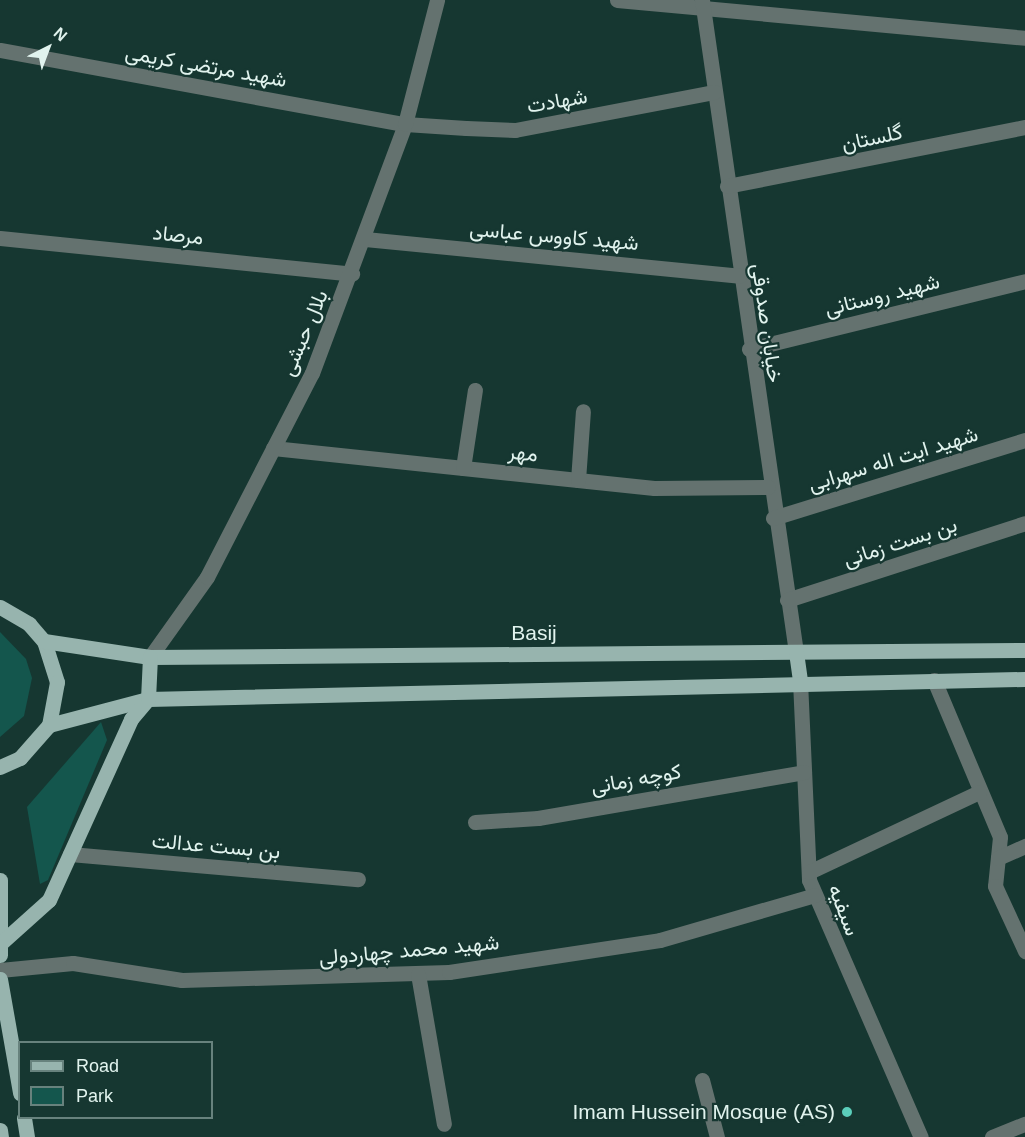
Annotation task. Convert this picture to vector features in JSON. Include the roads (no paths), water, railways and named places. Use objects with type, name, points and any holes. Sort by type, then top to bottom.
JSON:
[{"type":"main road","points":[[0,607],[29,624],[44,640],[57,682],[49,725],[36,744],[0,768]]},
{"type":"main road","name":"Basij","points":[[44,640],[150,657],[1025,650]]},
{"type":"main road","points":[[796,651],[800,681]]},
{"type":"main road","points":[[0,947],[49,900],[131,719],[148,699],[150,657]]},
{"type":"main road","points":[[49,725],[148,699],[800,681],[1025,679]]},
{"type":"main road","points":[[0,880],[0,947]]},
{"type":"main road","points":[[0,978],[18,1081]]},
{"type":"main road","points":[[24,1119],[27,1137]]},
{"type":"main road","points":[[0,1130],[1,1137]]},
{"type":"street","name":"بلال حبشی","points":[[150,657],[207,577],[312,373],[352,274],[405,124],[437,0]]},
{"type":"street","points":[[617,0],[702,4],[1025,38]]},
{"type":"street","name":"خیابان صدوقی","points":[[702,4],[768,487],[796,651]]},
{"type":"street","name":"شهید مرتضی کریمی","points":[[0,50],[405,124]]},
{"type":"street","name":"شهادت","points":[[405,124],[515,130],[714,92]]},
{"type":"street","name":"گلستان","points":[[727,186],[1025,127]]},
{"type":"street","name":"مرصاد","points":[[0,238],[352,274]]},
{"type":"street","name":"شهید کاووس عباسی","points":[[365,239],[739,276]]},
{"type":"street","name":"شهید روستانی","points":[[749,349],[1025,281]]},
{"type":"street","points":[[463,468],[475,390]]},
{"type":"street","points":[[578,480],[583,411]]},
{"type":"street","name":"شهید ایت اله سهرابی","points":[[773,518],[1025,440]]},
{"type":"street","name":"مهر","points":[[273,448],[654,488],[768,487]]},
{"type":"street","name":"بن بست زمانی","points":[[787,600],[1025,523]]},
{"type":"street","points":[[934,680],[979,792],[1000,837],[995,886],[1025,951]]},
{"type":"street","name":"سیفیه","points":[[800,681],[809,872],[815,895],[921,1137]]},
{"type":"street","name":"کوچه زمانی","points":[[475,822],[538,818],[804,772]]},
{"type":"street","points":[[809,872],[979,792]]},
{"type":"street","points":[[998,858],[1025,846]]},
{"type":"street","name":"بن بست عدالت","points":[[70,854],[358,879]]},
{"type":"street","name":"شهید محمد چهاردولی","points":[[0,970],[73,963],[182,980],[418,974],[660,940],[815,895]]},
{"type":"street","points":[[418,974],[444,1124]]},
{"type":"street","points":[[702,1080],[717,1137]]},
{"type":"street","points":[[992,1137],[1025,1124]]},
{"type":"place","name":"Imam Hussein Mosque (AS)","points":[[847,1112]]}]
